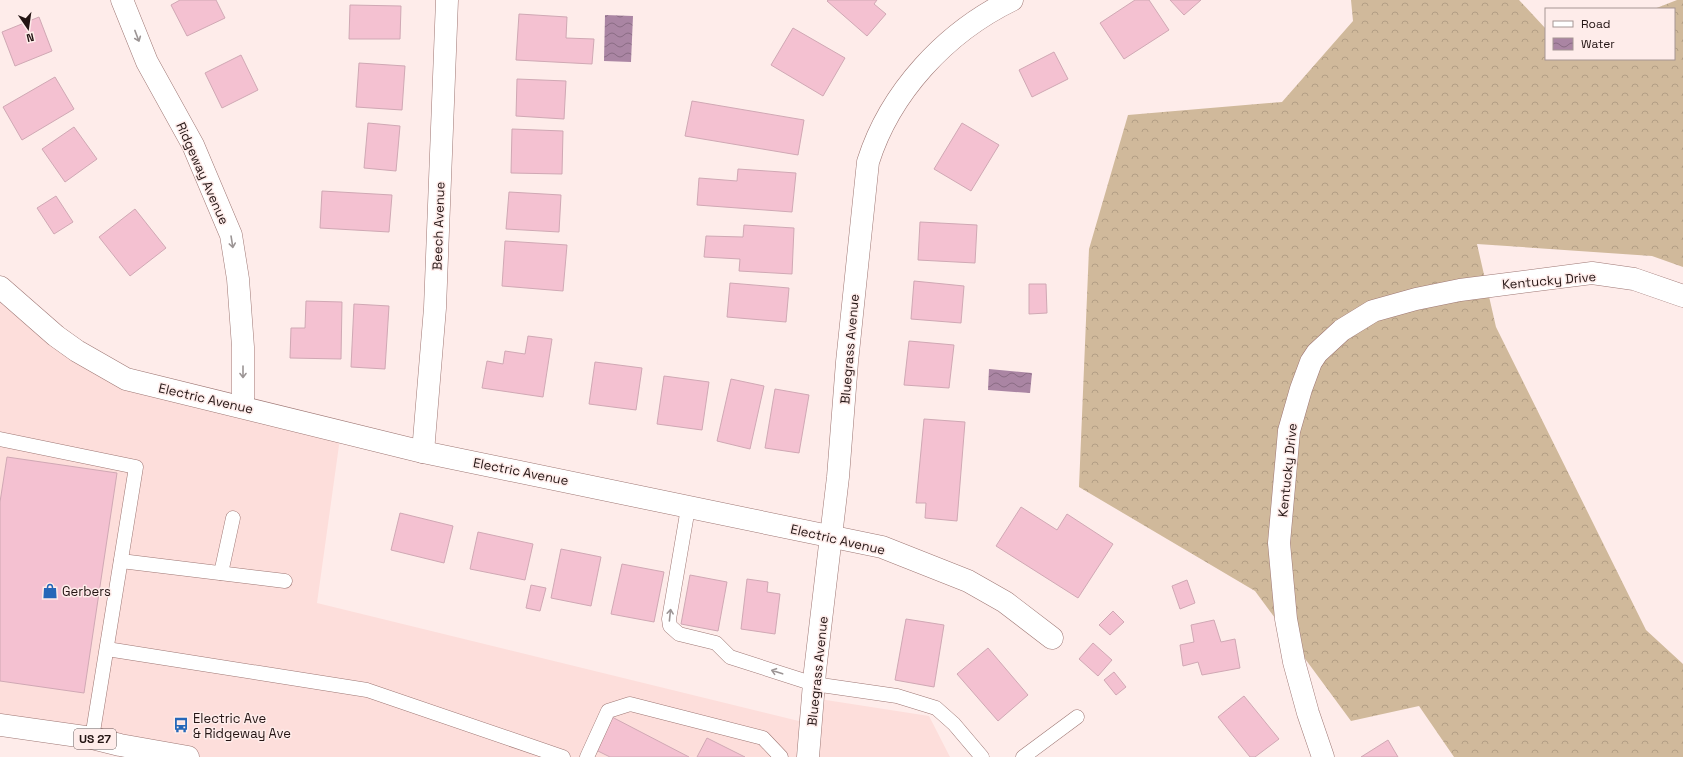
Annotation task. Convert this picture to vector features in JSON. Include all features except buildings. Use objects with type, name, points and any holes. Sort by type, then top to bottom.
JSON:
[{"type":"street","name":"Ridgeway Avenue","points":[[122,0],[147,62],[193,145],[217,197],[231,235],[238,279],[242,332],[243,406]]},
{"type":"street","name":"Beech Avenue","points":[[423,452],[435,308],[447,0]]},
{"type":"street","name":"Bluegrass Avenue","points":[[808,757],[814,684],[838,477],[847,362],[868,162],[874,142],[898,101],[922,67],[949,41],[977,21],[1012,0]]},
{"type":"street","name":"Kentucky Drive","points":[[1323,757],[1310,720],[1294,662],[1286,619],[1279,543],[1289,431],[1301,389],[1311,362],[1317,353],[1342,330],[1373,311],[1416,299],[1460,290],[1592,273],[1634,279],[1683,296]]},
{"type":"street","name":"Electric Avenue","points":[[0,287],[56,336],[77,351],[126,379],[243,406],[423,452],[576,482],[688,508],[790,527],[882,548],[968,581],[1005,602],[1052,638]]},
{"type":"street","name":"US 27","points":[[0,725],[92,738],[120,745],[188,757]]},
{"type":"lane","points":[[0,439],[136,467],[92,738]]},
{"type":"lane","points":[[688,508],[669,620],[670,626],[679,634],[716,643],[730,657],[814,684],[897,696],[936,708],[954,724],[982,757]]},
{"type":"lane","points":[[221,573],[233,518]]},
{"type":"lane","points":[[121,560],[286,580]]},
{"type":"lane","points":[[107,649],[367,690],[563,757]]},
{"type":"lane","points":[[587,757],[608,711],[630,704],[763,738],[781,757]]},
{"type":"lane","points":[[1023,757],[1076,717]]},
{"type":"shaded area","points":[[0,287],[98,365],[341,431],[317,603],[811,724],[813,698],[929,716],[950,757],[188,757],[0,725]]},
{"type":"green space","points":[[1351,0],[1519,0],[1545,28],[1545,60],[1675,60],[1675,8],[1657,8],[1677,0],[1683,0],[1683,267],[1652,256],[1477,244],[1496,327],[1646,630],[1683,664],[1683,757],[1454,757],[1419,706],[1351,721],[1255,591],[1079,487],[1089,249],[1128,115],[1282,102],[1353,21]]},
{"type":"water","points":[[605,15],[633,16],[631,62],[604,61]]},
{"type":"water","points":[[989,369],[1032,373],[1030,393],[988,390]]},
{"type":"place","name":"Gerbers","points":[[50,591]]},
{"type":"place","name":"Electric Ave & Ridgeway Ave","points":[[181,725]]}]
